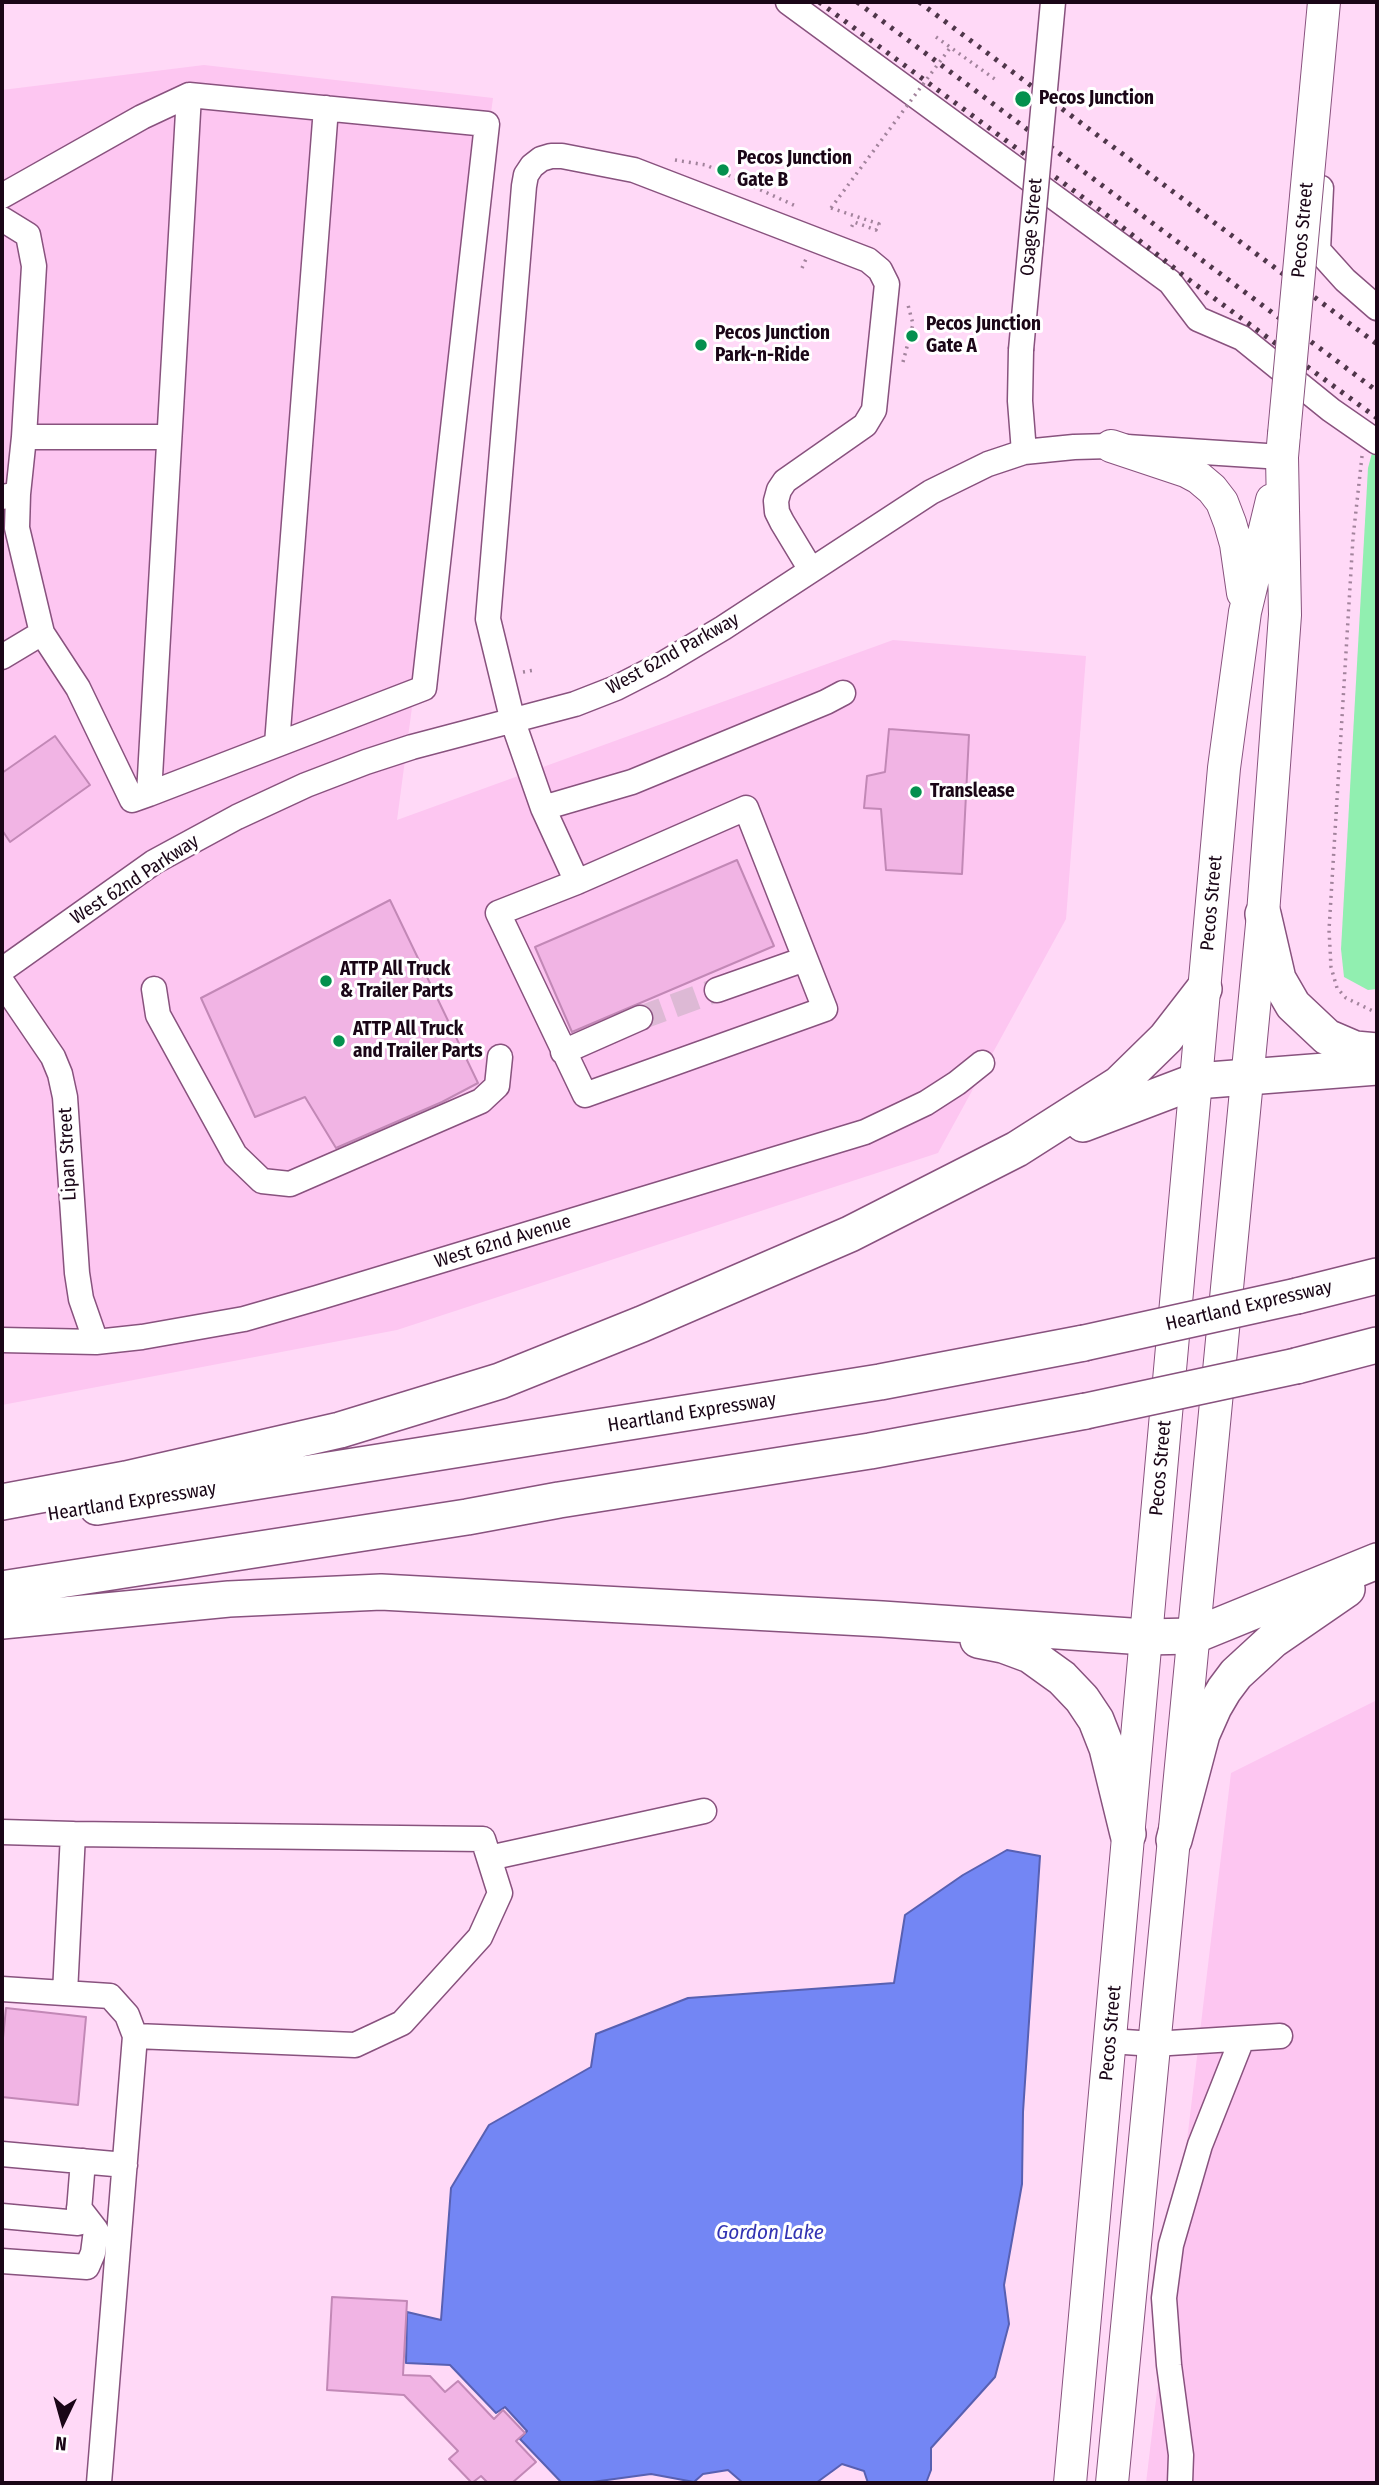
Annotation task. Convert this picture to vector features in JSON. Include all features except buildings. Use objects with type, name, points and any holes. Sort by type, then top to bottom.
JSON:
[{"type":"highway","points":[[1263,914],[1278,979],[1293,1005],[1327,1037],[1354,1049],[1377,1051]]},
{"type":"highway","points":[[2,1502],[126,1479],[340,1430],[500,1381],[642,1324],[850,1234],[1017,1149],[1119,1084],[1166,1038],[1204,989]]},
{"type":"highway","points":[[1017,1149],[1196,1081],[1377,1067]]},
{"type":"highway","name":"Heartland Expressway","points":[[2,1523],[867,1385],[1084,1343],[1377,1276]]},
{"type":"highway","points":[[2,1589],[870,1451],[1086,1411],[1296,1366],[1377,1345]]},
{"type":"highway","points":[[2,1621],[229,1599],[381,1592],[883,1619],[1145,1637],[1193,1636],[1377,1561]]},
{"type":"highway","points":[[1174,1840],[1202,1734],[1214,1707],[1236,1674],[1273,1640],[1377,1568]]},
{"type":"highway","points":[[883,1619],[1003,1645],[1030,1655],[1062,1678],[1082,1699],[1096,1720],[1107,1748],[1128,1834]]},
{"type":"main road","name":"Pecos Street","points":[[1112,2483],[1263,914],[1285,615],[1283,446],[1324,2]]},
{"type":"main road","points":[[1111,446],[1185,471],[1212,489],[1222,502],[1236,544],[1245,612]]},
{"type":"main road","name":"Pecos Street","points":[[1070,2483],[1224,768],[1245,612],[1283,446]]},
{"type":"street","points":[[788,2],[1170,282],[1198,319],[1242,338],[1331,410],[1371,437]]},
{"type":"street","name":"Osage Street","points":[[1024,452],[1020,401],[1021,350],[1053,2]]},
{"type":"street","points":[[1332,2],[1318,250],[1345,280],[1377,308]]},
{"type":"street","points":[[149,794],[189,95]]},
{"type":"street","points":[[2,197],[142,117],[189,95],[487,124],[424,688],[132,800],[78,688],[42,633],[9,531],[10,495],[24,437],[34,266],[28,235],[2,219]]},
{"type":"street","points":[[277,744],[326,108]]},
{"type":"street","points":[[577,881],[543,808],[513,722],[491,637],[488,601],[522,205],[526,175],[541,159],[562,156],[634,170],[868,261],[880,270],[887,284],[874,410],[865,425],[785,481],[776,501],[782,522],[811,570]]},
{"type":"street","points":[[24,437],[169,438]]},
{"type":"street","name":"West 62nd Parkway","points":[[2,970],[154,862],[237,817],[306,785],[412,747],[575,704],[616,688],[661,665],[723,628],[931,492],[962,475],[1024,452],[1074,447],[1283,446]]},
{"type":"street","points":[[2,657],[42,633]]},
{"type":"street","points":[[543,808],[632,782],[843,693]]},
{"type":"street","points":[[746,808],[825,1009],[585,1095],[498,913],[577,881],[746,808]]},
{"type":"street","points":[[717,990],[805,959]]},
{"type":"street","name":"Lipan Street","points":[[2,982],[53,1057],[60,1074],[65,1097],[77,1273],[96,1342]]},
{"type":"street","points":[[154,989],[158,1015],[235,1154],[262,1181],[290,1184],[481,1101],[497,1086],[500,1057]]},
{"type":"street","points":[[564,1052],[640,1018]]},
{"type":"street","name":"West 62nd Avenue","points":[[2,1340],[96,1342],[179,1332],[244,1319],[851,1136],[893,1120],[926,1103],[982,1063]]},
{"type":"street","points":[[489,1858],[704,1811]]},
{"type":"street","points":[[2,1832],[483,1839],[500,1893],[480,1937],[402,2023],[355,2045],[135,2036]]},
{"type":"street","points":[[65,1993],[73,1835]]},
{"type":"street","points":[[2,1989],[110,1996],[127,2015],[135,2036],[99,2483]]},
{"type":"street","points":[[1110,2041],[1154,2044],[1280,2036]]},
{"type":"street","points":[[1180,2483],[1181,2455],[1169,2365],[1164,2298],[1171,2245],[1200,2145],[1242,2039]]},
{"type":"street","points":[[2,2154],[125,2165]]},
{"type":"street","points":[[2,2216],[78,2223],[83,2161]]},
{"type":"street","points":[[2,2260],[87,2267],[93,2253],[96,2230],[79,2208]]},
{"type":"path","points":[[938,38],[996,80]]},
{"type":"path","points":[[850,231],[854,222],[876,230],[879,224],[831,208],[950,48]]},
{"type":"path","points":[[668,159],[706,166],[800,208]]},
{"type":"path","points":[[1371,437],[1353,538],[1329,930],[1331,967],[1337,988],[1346,998],[1377,1013]]},
{"type":"path","points":[[517,673],[535,670]]},
{"type":"shaded area","points":[[204,65],[493,98],[397,820],[893,640],[1086,656],[1066,919],[938,1153],[397,1330],[2,1405],[2,90]]},
{"type":"shaded area","points":[[1377,1700],[1377,2483],[1146,2483],[1231,1773]]},
{"type":"green space","points":[[1377,451],[1377,989],[1368,990],[1344,977],[1341,949],[1368,468],[1372,453]]},
{"type":"water","name":"Gordon Lake","points":[[1007,1850],[1040,1856],[1023,2112],[1022,2184],[1004,2285],[1009,2324],[995,2377],[931,2448],[931,2470],[926,2483],[868,2483],[864,2471],[842,2464],[816,2483],[743,2483],[728,2470],[703,2474],[694,2482],[651,2474],[585,2483],[562,2483],[520,2439],[527,2431],[505,2407],[496,2413],[450,2365],[406,2363],[407,2312],[441,2320],[451,2188],[489,2125],[591,2067],[596,2034],[688,1998],[894,1983],[905,1915],[963,1875]]},
{"type":"tunnel","points":[[640,1018],[717,990]]},
{"type":"railway","points":[[819,2],[1377,418]]},
{"type":"railway","points":[[857,2],[1377,391]]},
{"type":"railway","points":[[919,2],[1377,344]]},
{"type":"place","name":"Pecos Junction","points":[[1023,99]]},
{"type":"place","name":"Pecos Junction Gate B","points":[[723,170]]},
{"type":"place","name":"Pecos Junction Gate A","points":[[912,336]]},
{"type":"place","name":"Pecos Junction Park-n-Ride","points":[[701,345]]},
{"type":"place","name":"Translease","points":[[916,792]]},
{"type":"place","name":"ATTP All Truck & Trailer Parts","points":[[326,981]]},
{"type":"place","name":"ATTP All Truck and Trailer Parts","points":[[339,1041]]}]
